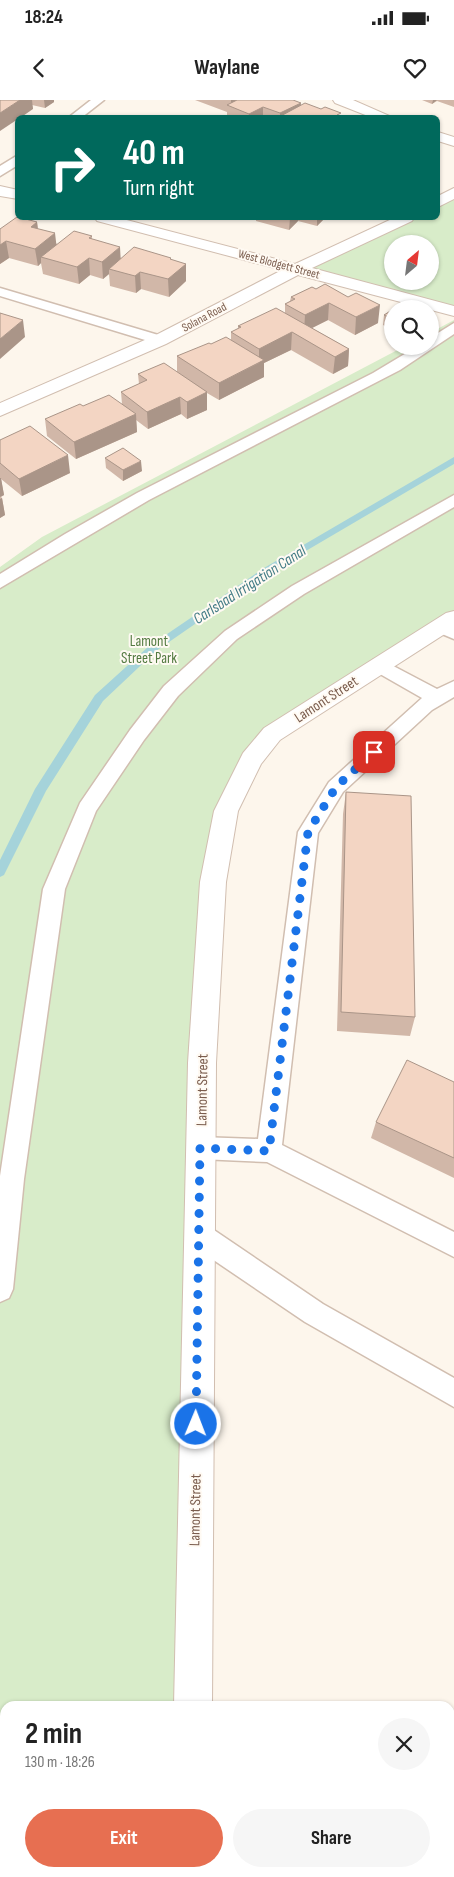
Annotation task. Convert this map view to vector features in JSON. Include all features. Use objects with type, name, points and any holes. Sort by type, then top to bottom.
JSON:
[{"type":"street","points":[[340,100],[379,115]]},
{"type":"street","points":[[440,137],[454,142]]},
{"type":"street","points":[[0,191],[15,194]]},
{"type":"street","points":[[440,201],[454,193]]},
{"type":"street","name":"West Blodgett Street","points":[[111,220],[454,311]]},
{"type":"street","name":"Solana Road","points":[[0,410],[160,340],[297,269],[402,220]]},
{"type":"street","name":"Lamont Street","points":[[193,1701],[202,1063],[213,882],[226,811],[251,759],[272,734],[380,665],[449,626]]},
{"type":"lane","points":[[77,115],[98,100]]},
{"type":"lane","points":[[0,172],[15,161]]},
{"type":"lane","points":[[0,292],[160,340]]},
{"type":"lane","points":[[439,338],[454,327]]},
{"type":"lane","points":[[0,582],[48,550],[126,504],[411,355]]},
{"type":"lane","points":[[0,1289],[12,1180],[54,888],[87,808],[137,735],[172,691],[231,635],[298,590],[454,500]]},
{"type":"lane","points":[[380,665],[446,693]]},
{"type":"lane","points":[[269,1151],[308,832],[336,787],[425,705],[446,693]]},
{"type":"lane","points":[[200,1148],[269,1151],[454,1245]]},
{"type":"lane","points":[[199,1235],[314,1314],[454,1393]]},
{"type":"green space","points":[[454,193],[454,311],[439,307],[439,300],[413,300],[297,269],[402,220],[440,220],[440,201]]},
{"type":"green space","name":"Lamont Street Park","points":[[454,320],[454,618],[272,734],[226,811],[196,1443],[193,1701],[0,1701],[0,567],[42,537],[388,355],[439,355],[439,328]]},
{"type":"building","points":[[0,100],[20,100],[0,113]]},
{"type":"building","points":[[237,100],[293,100],[301,103],[280,113],[263,107],[249,114],[227,105]]},
{"type":"building","points":[[305,103],[341,113],[337,115],[283,115]]},
{"type":"building","points":[[15,218],[15,220],[37,222],[31,227],[55,233],[35,249],[6,241],[0,245],[0,229]]},
{"type":"building","points":[[74,231],[92,236],[89,238],[120,247],[102,262],[89,258],[77,267],[41,257]]},
{"type":"building","points":[[134,247],[186,264],[168,279],[140,272],[135,276],[109,269]]},
{"type":"building","points":[[325,284],[348,297],[356,293],[380,305],[356,317],[329,303],[305,315],[285,304],[295,299],[291,297],[312,287],[316,289]]},
{"type":"building","points":[[276,308],[349,349],[335,357],[292,332],[259,349],[231,332],[241,327],[238,326]]},
{"type":"building","points":[[0,313],[23,320],[0,339]]},
{"type":"building","points":[[226,337],[264,360],[219,383],[177,356],[209,343],[211,344]]},
{"type":"building","points":[[164,363],[207,392],[187,402],[180,397],[147,412],[121,392],[147,380],[138,374]]},
{"type":"building","points":[[109,395],[136,414],[74,442],[45,419],[80,404],[83,406]]},
{"type":"building","points":[[30,426],[68,455],[19,479],[0,463],[0,440]]},
{"type":"building","points":[[123,448],[141,461],[123,470],[105,458]]},
{"type":"building","points":[[346,792],[411,796],[415,1017],[341,1012]]},
{"type":"building","points":[[407,1060],[454,1082],[454,1158],[376,1122]]},
{"type":"waterway","name":"Carlsbad Irrigation Canal","points":[[0,872],[41,789],[99,698],[152,649],[267,570],[454,460]]},
{"type":"route","points":[[196,1424],[200,1148],[269,1151],[308,832],[336,787],[374,752]]}]
